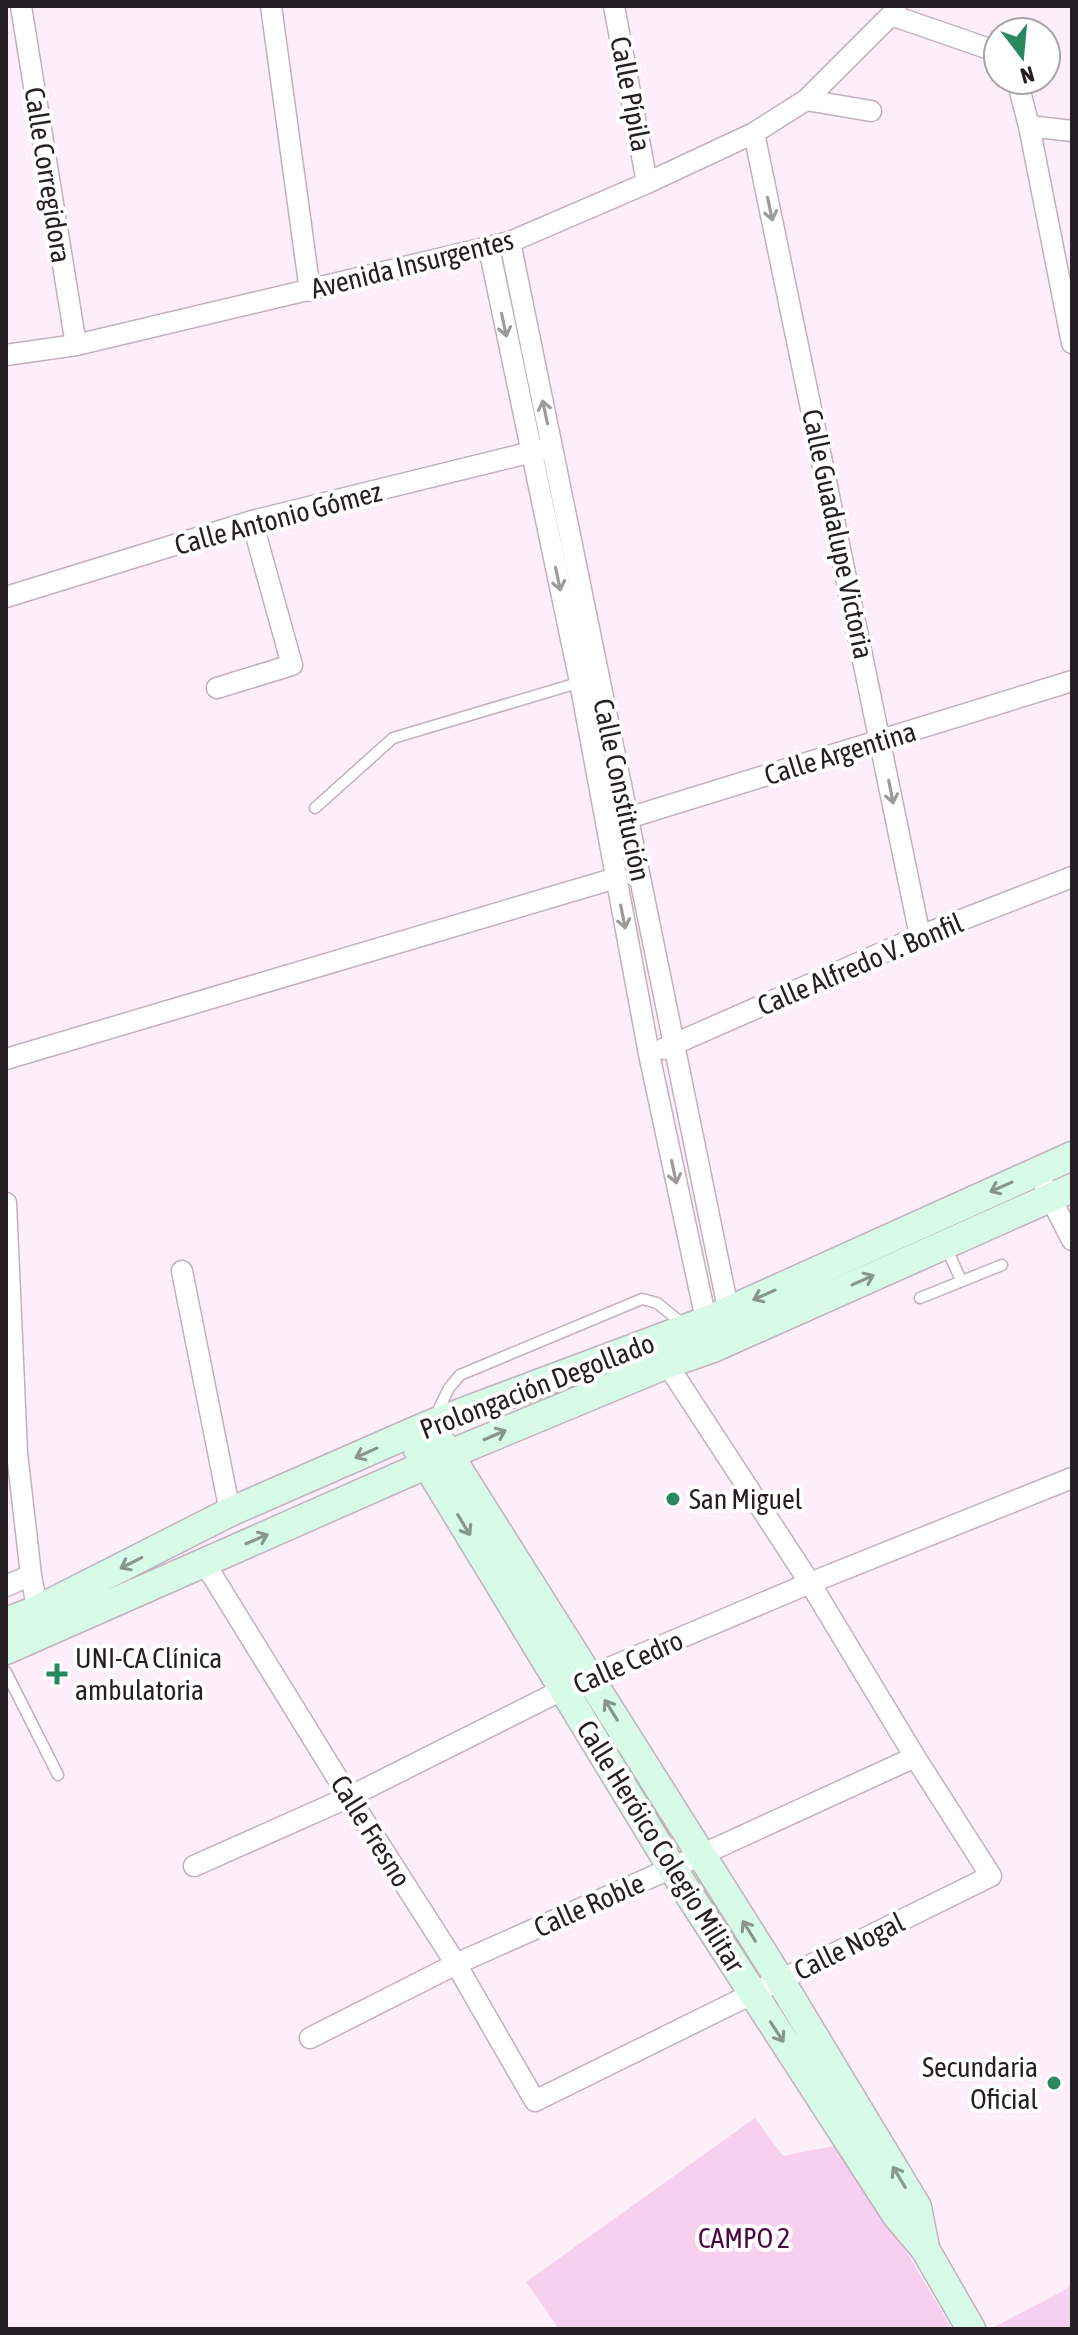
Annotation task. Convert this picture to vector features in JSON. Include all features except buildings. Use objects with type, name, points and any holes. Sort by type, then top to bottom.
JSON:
[{"type":"street","name":"Calle Corregidora","points":[[21,6],[76,345]]},
{"type":"street","points":[[271,6],[310,291]]},
{"type":"street","name":"Calle Pípila","points":[[614,6],[647,183]]},
{"type":"street","name":"Avenida Insurgentes","points":[[6,355],[76,345],[510,242],[754,133],[806,100],[894,10]]},
{"type":"street","points":[[894,10],[982,46]]},
{"type":"street","points":[[1021,96],[1072,343]]},
{"type":"street","points":[[806,100],[871,111]]},
{"type":"street","points":[[1029,126],[1072,131]]},
{"type":"street","name":"Calle Guadalupe Victoria","points":[[754,133],[920,936]]},
{"type":"street","name":"Calle Constitución","points":[[510,242],[552,447],[589,680],[617,821],[675,1045],[714,1330]]},
{"type":"street","name":"Calle Constitución","points":[[489,248],[531,453],[589,680]]},
{"type":"street","name":"Calle Antonio Gómez","points":[[6,597],[252,521],[552,447]]},
{"type":"street","points":[[217,688],[292,665],[252,521]]},
{"type":"street","name":"Calle Argentina","points":[[617,821],[1072,681]]},
{"type":"street","name":"Calle Constitución","points":[[617,821],[616,878],[649,1054],[714,1330]]},
{"type":"street","name":"Calle Alfredo V. Bonfil","points":[[649,1054],[920,936],[1072,877]]},
{"type":"street","name":"Calle Constitución","points":[[6,1059],[616,878]]},
{"type":"street","name":"Prolongación Degollado","points":[[6,1622],[40,1622],[204,1562],[667,1364],[714,1330],[1072,1156]]},
{"type":"street","points":[[1038,1170],[1061,1192],[1072,1240]]},
{"type":"street","name":"Prolongación Degollado","points":[[6,1650],[40,1622],[230,1512],[420,1430],[714,1330],[944,1243],[1061,1192]]},
{"type":"street","points":[[6,1203],[12,1455],[40,1622]]},
{"type":"street","points":[[182,1271],[230,1512]]},
{"type":"street","points":[[667,1364],[810,1583],[915,1757]]},
{"type":"street","name":"Calle Heróico Colegio Militar","points":[[420,1430],[565,1691],[672,1868],[897,2216],[925,2249],[971,2329]]},
{"type":"street","name":"Calle Heróico Colegio Militar","points":[[438,1460],[590,1676],[780,1980],[917,2207],[925,2249]]},
{"type":"street","name":"Calle Cedro","points":[[194,1866],[349,1797],[590,1676],[810,1583],[1072,1478]]},
{"type":"street","name":"Calle Fresno","points":[[204,1562],[456,1964],[535,2101]]},
{"type":"street","points":[[6,1586],[31,1575]]},
{"type":"street","name":"Calle Roble","points":[[310,2038],[456,1964],[915,1757]]},
{"type":"street","name":"Calle Nogal","points":[[535,2101],[991,1876],[915,1757]]},
{"type":"lane","points":[[315,808],[393,738],[589,680]]},
{"type":"lane","points":[[944,1243],[961,1280]]},
{"type":"lane","points":[[920,1298],[1002,1265]]},
{"type":"lane","points":[[420,1430],[460,1375],[642,1299],[714,1330]]},
{"type":"lane","points":[[6,1672],[58,1775]]},
{"type":"green space","name":"CAMPO 2","points":[[755,2118],[783,2156],[843,2144],[952,2329],[559,2329],[526,2282]]},
{"type":"green space","points":[[1072,2285],[1072,2329],[990,2329],[1063,2291]]},
{"type":"place","name":"San Miguel","points":[[673,1499]]},
{"type":"place","name":"UNI-CA Clínica ambulatoria","points":[[57,1674]]},
{"type":"place","name":"Secundaria Oficial","points":[[1054,2083]]}]
